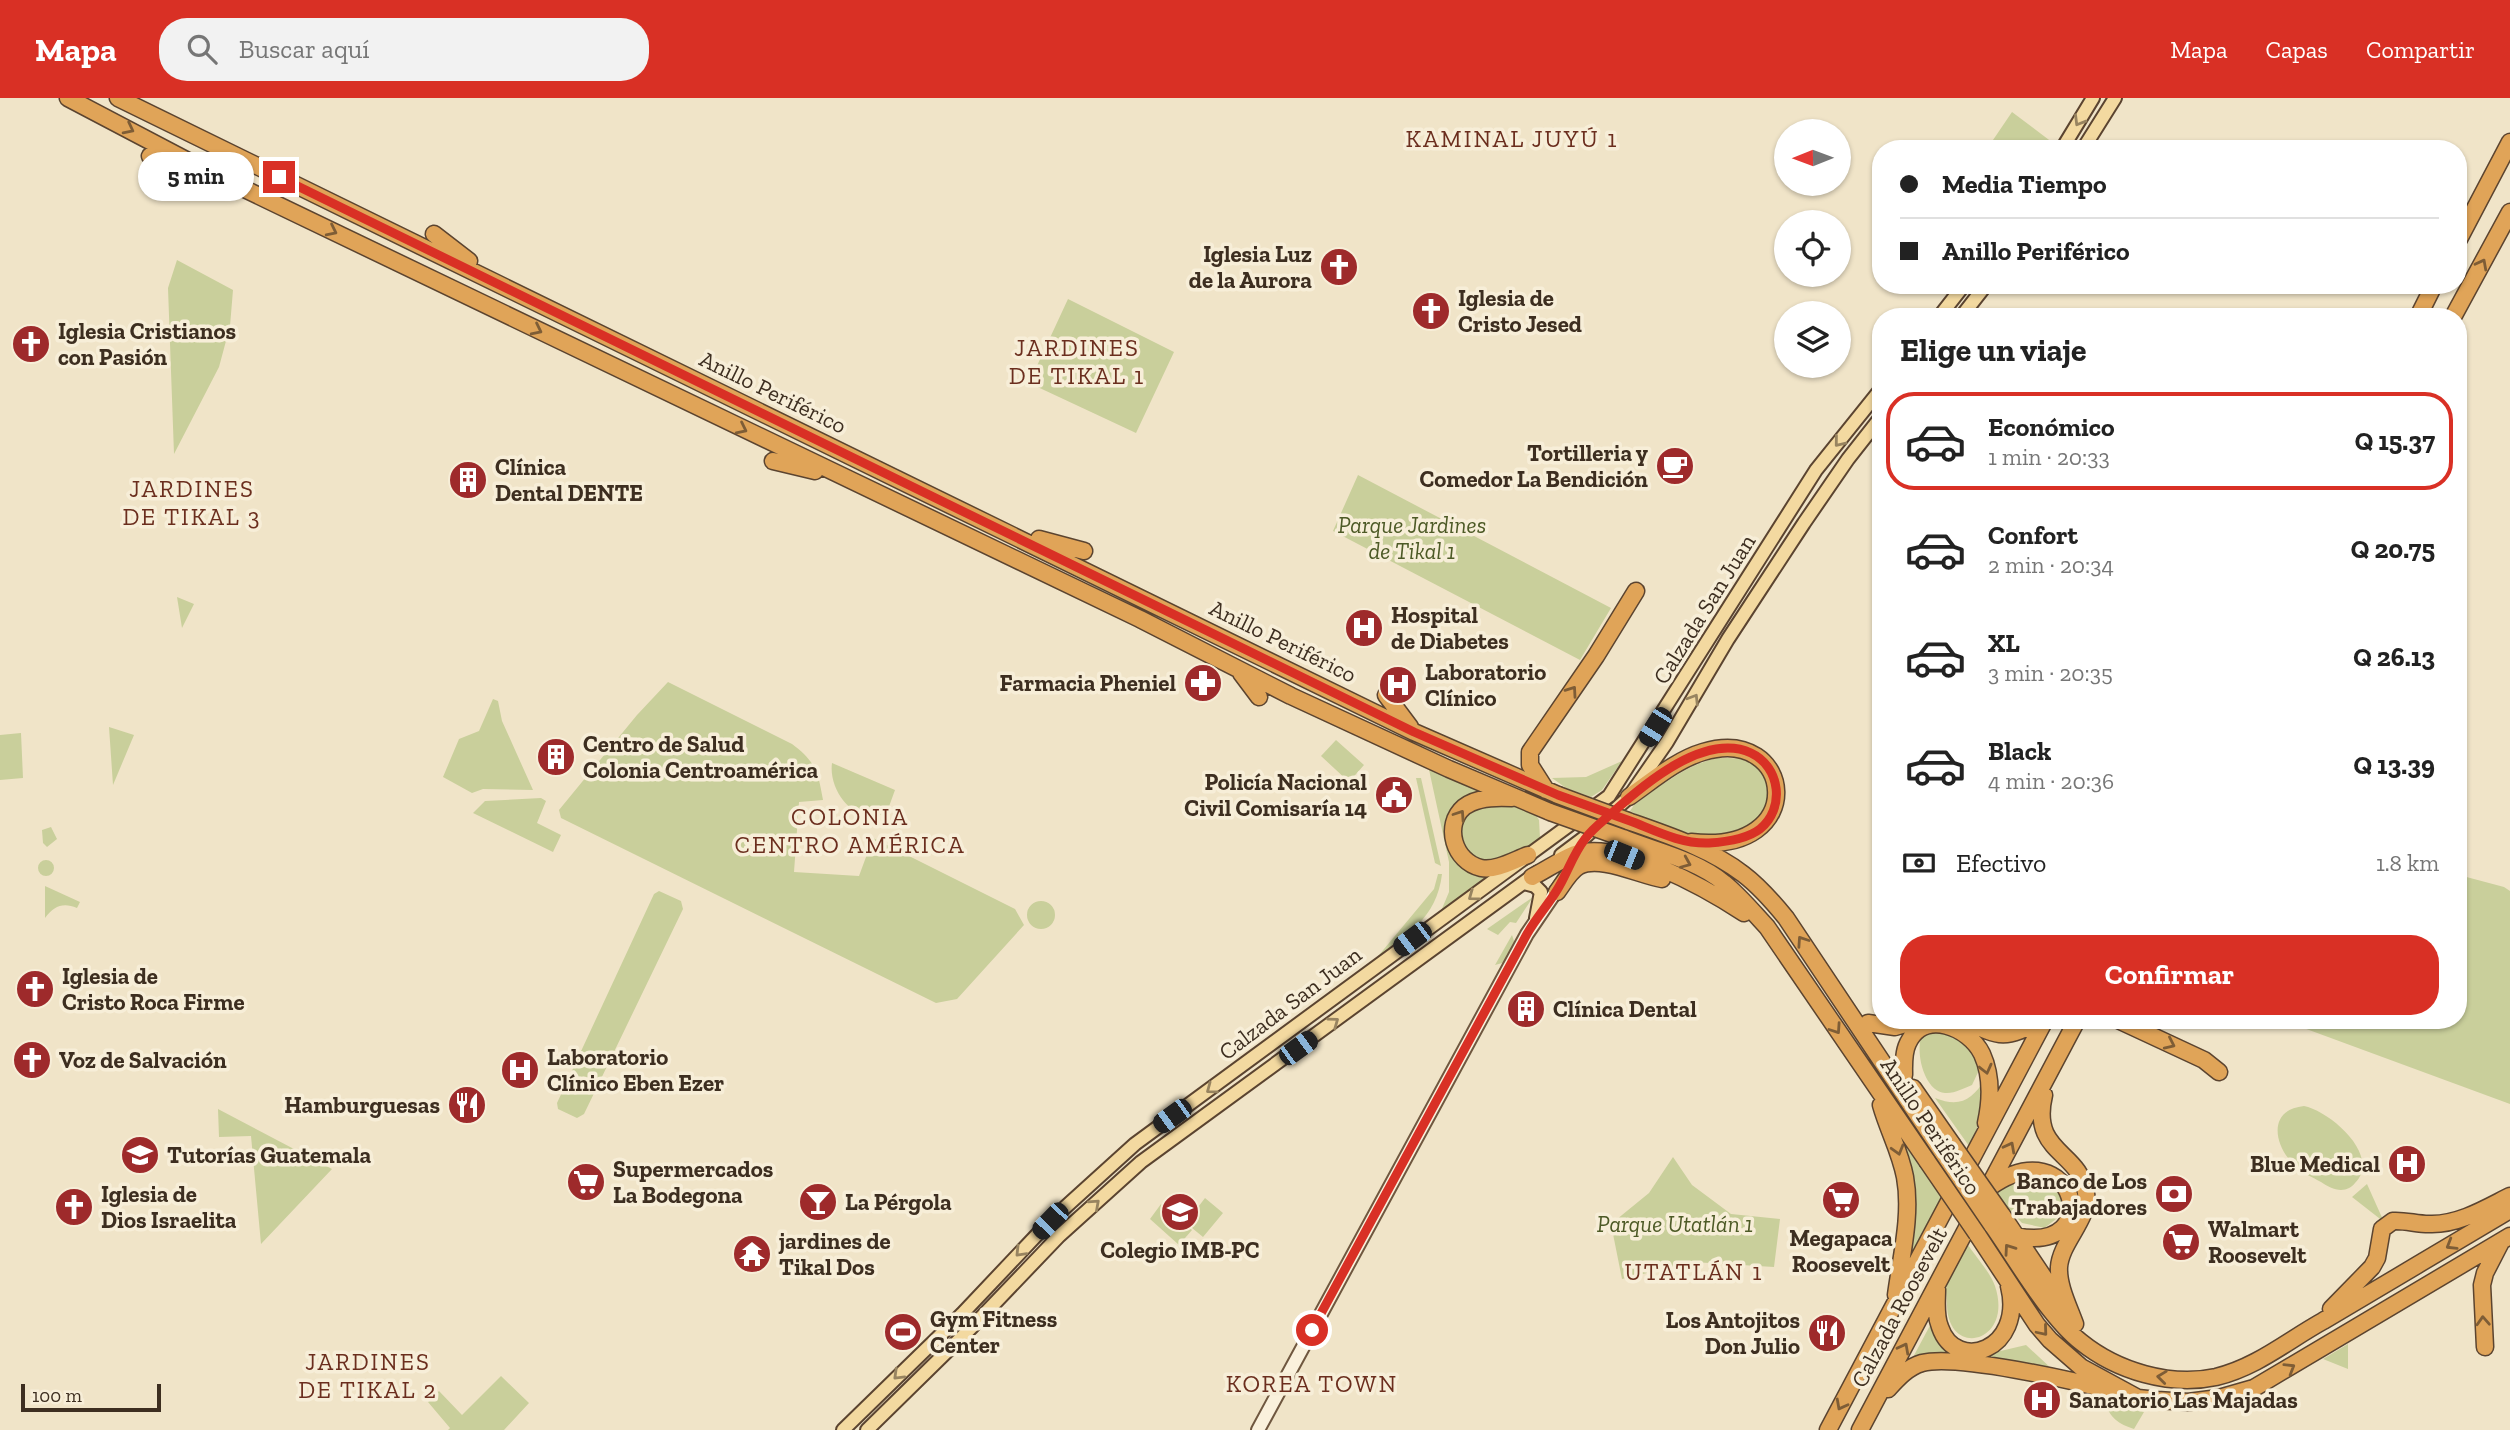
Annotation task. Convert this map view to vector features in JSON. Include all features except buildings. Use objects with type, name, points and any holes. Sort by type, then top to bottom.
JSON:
[{"type":"highway","name":"Anillo Periférico","points":[[68,98],[205,170],[1140,618],[1237,669],[1449,769],[1550,812],[1697,867],[1722,881],[1767,927],[2037,1325],[2081,1367],[2138,1398],[2188,1402],[2219,1398],[2254,1388],[2506,1238]]},
{"type":"highway","name":"Anillo Periférico","points":[[118,98],[1414,732],[1628,821],[1683,841],[1731,865],[1770,899],[1786,918],[1997,1220],[2063,1327],[2100,1355],[2149,1376],[2191,1380],[2242,1369],[2268,1357],[2312,1327],[2510,1210]]},
{"type":"highway","points":[[2467,224],[2510,142]]},
{"type":"highway","points":[[150,156],[205,170]]},
{"type":"highway","points":[[2467,291],[2510,212]]},
{"type":"highway","points":[[434,234],[502,285]]},
{"type":"highway","points":[[773,461],[849,480]]},
{"type":"highway","points":[[1002,529],[1084,551]]},
{"type":"highway","points":[[1547,787],[1529,761],[1533,747],[1596,656],[1636,591]]},
{"type":"highway","points":[[1237,669],[1259,697]]},
{"type":"highway","points":[[1386,695],[1414,732]]},
{"type":"highway","points":[[1629,797],[1667,770],[1702,752],[1730,749],[1744,751],[1762,760],[1773,775],[1777,794],[1776,804],[1767,821],[1752,833],[1727,841],[1683,841]]},
{"type":"highway","points":[[1518,798],[1487,799],[1468,804],[1457,815],[1452,831],[1453,840],[1464,857],[1481,868],[1493,868],[1528,856]]},
{"type":"highway","points":[[1528,880],[1575,854],[1608,851],[1682,878],[1767,927]]},
{"type":"highway","points":[[1557,892],[1576,867],[1593,863],[1628,869],[1651,877],[1682,878]]},
{"type":"highway","points":[[1840,997],[1872,1029]]},
{"type":"highway","points":[[1868,1023],[1872,1024]]},
{"type":"highway","points":[[1872,1029],[1904,1075],[1948,1148]]},
{"type":"highway","points":[[1904,1075],[1904,1056],[1908,1043],[1922,1029]]},
{"type":"highway","points":[[1956,1029],[1972,1039],[1986,1065],[1990,1094],[1985,1126],[1975,1154]]},
{"type":"highway","points":[[1982,1029],[2005,1035],[2025,1029]]},
{"type":"highway","name":"Calzada Roosevelt","points":[[1828,1430],[2038,1029]]},
{"type":"highway","name":"Calzada Roosevelt","points":[[1860,1430],[2072,1029]]},
{"type":"highway","points":[[2137,1029],[2204,1060],[2219,1072]]},
{"type":"highway","points":[[2050,1071],[2040,1111],[2042,1129],[2052,1145],[2081,1178],[2087,1196],[2083,1212],[2065,1246],[2059,1266],[2062,1287],[2075,1324]]},
{"type":"highway","points":[[1876,1086],[1897,1146],[1906,1188],[1906,1217],[1895,1304]]},
{"type":"highway","points":[[1988,1188],[2010,1174],[2027,1171],[2052,1175],[2067,1187],[2072,1206],[2061,1229],[2053,1236],[2040,1239],[2016,1236]]},
{"type":"highway","points":[[2312,1327],[2372,1267],[2377,1258],[2382,1229],[2393,1221],[2428,1224],[2449,1222],[2468,1217],[2510,1196]]},
{"type":"highway","points":[[1997,1220],[2016,1236],[2075,1324],[2100,1355]]},
{"type":"highway","points":[[2485,1347],[2482,1285],[2485,1273],[2506,1238]]},
{"type":"highway","points":[[1938,1284],[1937,1313],[1942,1334],[1951,1344],[1962,1349],[1980,1351],[1996,1343],[2009,1325],[2012,1306],[2006,1277]]},
{"type":"highway","points":[[1869,1412],[1903,1374],[1914,1366],[1930,1362],[1989,1366],[2083,1383],[2138,1398]]},
{"type":"main road","points":[[2067,140],[2092,98]]},
{"type":"main road","points":[[2089,140],[2115,98]]},
{"type":"main road","points":[[1946,308],[1957,294]]},
{"type":"main road","points":[[1968,308],[1979,294]]},
{"type":"main road","name":"Calzada San Juan","points":[[843,1430],[962,1314],[1050,1221],[1135,1144],[1609,796],[1816,470],[1872,400]]},
{"type":"main road","name":"Calzada San Juan","points":[[867,1430],[972,1327],[1059,1236],[1141,1162],[1528,880],[1585,837],[1629,797],[1667,742],[1728,639],[1804,523],[1872,429]]},
{"type":"main road","points":[[1258,1430],[1536,918],[1557,892],[1585,837]]},
{"type":"main road","points":[[1528,880],[1541,892],[1536,918]]},
{"type":"green space","points":[[2012,112],[2049,140],[1993,140]]},
{"type":"green space","points":[[177,260],[233,290],[230,326],[219,367],[174,454],[168,288]]},
{"type":"green space","points":[[1068,299],[1174,352],[1136,433],[1029,383]]},
{"type":"green space","name":"Parque Jardines de Tikal 1","points":[[1358,475],[1611,608],[1580,660],[1333,531]]},
{"type":"green space","points":[[177,597],[194,604],[182,628]]},
{"type":"green space","points":[[668,682],[792,744],[811,762],[823,800],[799,802],[794,872],[859,876],[873,838],[1015,909],[1024,925],[957,999],[936,1003],[561,818],[559,810],[637,715]]},
{"type":"green space","points":[[493,699],[498,701],[502,721],[533,790],[483,789],[472,793],[443,777],[459,739],[479,731]]},
{"type":"green space","points":[[109,727],[134,735],[113,785]]},
{"type":"green space","points":[[21,733],[23,778],[0,780],[0,735]]},
{"type":"green space","points":[[1336,740],[1364,765],[1349,782],[1321,756]]},
{"type":"green space","points":[[1717,758],[1745,760],[1757,767],[1762,774],[1766,782],[1767,799],[1754,822],[1726,832],[1696,834],[1672,828],[1630,811],[1634,805],[1674,777]]},
{"type":"green space","points":[[1622,761],[1602,790],[1591,797],[1566,788],[1552,778],[1586,777]]},
{"type":"green space","points":[[832,763],[895,790],[887,812],[876,816],[865,815],[847,804],[835,785]]},
{"type":"green space","points":[[1428,765],[1484,794],[1449,837],[1491,875],[1441,911],[1449,892],[1449,862]]},
{"type":"green space","points":[[1416,778],[1421,778],[1441,866],[1435,863]]},
{"type":"green space","points":[[541,798],[546,801],[537,823],[561,835],[553,852],[473,813],[485,801]]},
{"type":"green space","points":[[1514,805],[1534,812],[1539,820],[1540,838],[1503,858],[1486,861],[1473,857],[1461,837],[1460,830],[1465,816],[1481,807]]},
{"type":"green space","points":[[51,827],[57,839],[47,847],[43,843],[42,830]]},
{"type":"green space","points":[[43,860],[49,860],[54,868],[52,874],[43,876],[38,871],[38,865]]},
{"type":"green space","points":[[1438,874],[1442,874],[1439,889],[1427,914],[1408,934],[1374,961],[1434,889]]},
{"type":"green space","points":[[2467,877],[2510,891],[2510,1104],[2306,1029],[2467,1029]]},
{"type":"green space","points":[[45,886],[80,902],[77,908],[59,906],[45,918]]},
{"type":"green space","points":[[659,891],[681,901],[683,909],[584,1114],[577,1118],[558,1109],[557,1103],[654,894]]},
{"type":"green space","points":[[1533,897],[1516,923],[1510,922],[1498,935],[1487,929]]},
{"type":"green space","points":[[1041,901],[1051,905],[1055,915],[1051,925],[1041,929],[1031,925],[1027,915],[1031,905]]},
{"type":"green space","points":[[1512,935],[1515,944],[1506,962],[1495,965]]},
{"type":"green space","points":[[1944,1030],[1969,1044],[1981,1066],[1972,1085],[1948,1093],[1931,1085],[1920,1058],[1920,1039],[1923,1032]]},
{"type":"green space","points":[[1986,1078],[1984,1112],[1969,1146],[1935,1098],[1952,1102],[1965,1100],[1976,1092]]},
{"type":"green space","points":[[2304,1106],[2327,1116],[2339,1125],[2358,1148],[2362,1172],[2349,1188],[2333,1189],[2304,1173],[2294,1165],[2282,1148],[2279,1121],[2292,1109]]},
{"type":"green space","points":[[218,1109],[332,1169],[261,1244],[251,1136],[219,1137]]},
{"type":"green space","points":[[1903,1142],[1941,1197],[1906,1265],[1913,1182]]},
{"type":"green space","name":"Parque Utatlán 1","points":[[1673,1157],[1692,1185],[1731,1214],[1780,1219],[1774,1267],[1693,1262],[1622,1279],[1611,1224],[1649,1193]]},
{"type":"green space","points":[[2026,1180],[2040,1181],[2054,1187],[2063,1196],[2062,1212],[2045,1228],[2022,1223],[1997,1197],[2000,1187]]},
{"type":"green space","points":[[2367,1184],[2384,1222],[2352,1197]]},
{"type":"green space","points":[[1205,1198],[1223,1213],[1203,1237],[1186,1223]]},
{"type":"green space","points":[[1161,1204],[1192,1230],[1179,1245],[1150,1219]]},
{"type":"green space","points":[[1968,1245],[1993,1281],[1998,1305],[1996,1321],[1988,1331],[1979,1337],[1968,1338],[1958,1333],[1950,1322],[1946,1286]]},
{"type":"green space","points":[[1934,1318],[1939,1336],[1992,1353],[2026,1345],[2053,1370],[1911,1361]]},
{"type":"green space","points":[[2348,1344],[2348,1369],[2323,1359]]},
{"type":"green space","points":[[501,1376],[529,1403],[504,1430],[448,1430],[450,1428],[428,1402],[439,1391],[462,1415]]},
{"type":"green space","points":[[2093,1393],[2144,1412],[2134,1429],[2115,1420],[2105,1401]]},
{"type":"place","name":"Iglesia Luz de la Aurora","points":[[1339,267]]},
{"type":"place","name":"Iglesia de Cristo Jesed","points":[[1431,311]]},
{"type":"place","name":"Iglesia Cristianos con Pasión","points":[[31,344]]},
{"type":"place","name":"Tortilleria y Comedor La Bendición","points":[[1675,466]]},
{"type":"place","name":"Clínica Dental DENTE","points":[[468,480]]},
{"type":"place","name":"Hospital de Diabetes","points":[[1364,628]]},
{"type":"place","name":"Farmacia Pheniel","points":[[1203,683]]},
{"type":"place","name":"Laboratorio Clínico","points":[[1398,685]]},
{"type":"place","name":"Centro de Salud Colonia Centroamérica","points":[[556,757]]},
{"type":"place","name":"Policía Nacional Civil Comisaría 14","points":[[1394,795]]},
{"type":"place","name":"Iglesia de Cristo Roca Firme","points":[[35,989]]},
{"type":"place","name":"Clínica Dental","points":[[1526,1009]]},
{"type":"place","name":"Voz de Salvación","points":[[32,1060]]},
{"type":"place","name":"Laboratorio Clínico Eben Ezer","points":[[520,1070]]},
{"type":"place","name":"Hamburguesas","points":[[467,1105]]},
{"type":"place","name":"Tutorías Guatemala","points":[[140,1155]]},
{"type":"place","name":"Blue Medical","points":[[2407,1164]]},
{"type":"place","name":"Supermercados La Bodegona","points":[[586,1182]]},
{"type":"place","name":"Banco de Los Trabajadores","points":[[2174,1194]]},
{"type":"place","name":"Megapaca Roosevelt","points":[[1841,1200]]},
{"type":"place","name":"La Pérgola","points":[[818,1202]]},
{"type":"place","name":"Iglesia de Dios Israelita","points":[[74,1207]]},
{"type":"place","name":"Colegio IMB-PC","points":[[1180,1212]]},
{"type":"place","name":"Walmart Roosevelt","points":[[2181,1242]]},
{"type":"place","name":"jardines de Tikal Dos","points":[[752,1254]]},
{"type":"place","name":"Gym Fitness Center","points":[[903,1332]]},
{"type":"place","name":"Los Antojitos Don Julio","points":[[1827,1333]]},
{"type":"place","name":"Sanatorio Las Majadas","points":[[2042,1400]]},
{"type":"district","name":"KAMINAL JUYÚ 1","points":[[1512,139]]},
{"type":"district","name":"JARDINES DE TIKAL 1","points":[[1077,362]]},
{"type":"district","name":"JARDINES DE TIKAL 3","points":[[192,503]]},
{"type":"district","name":"COLONIA CENTRO AMÉRICA","points":[[850,831]]},
{"type":"district","name":"UTATLÁN 1","points":[[1694,1272]]},
{"type":"district","name":"JARDINES DE TIKAL 2","points":[[368,1376]]},
{"type":"district","name":"KOREA TOWN","points":[[1312,1384]]},
{"type":"route","points":[[279,177],[1414,732],[1558,795],[1581,804],[1604,812],[1628,821],[1683,841],[1727,841],[1743,837],[1760,828],[1776,804],[1773,775],[1762,760],[1754,754],[1730,749],[1702,752],[1667,770],[1629,797],[1615,811],[1600,824],[1585,837],[1557,892],[1527,934],[1312,1330]]}]
